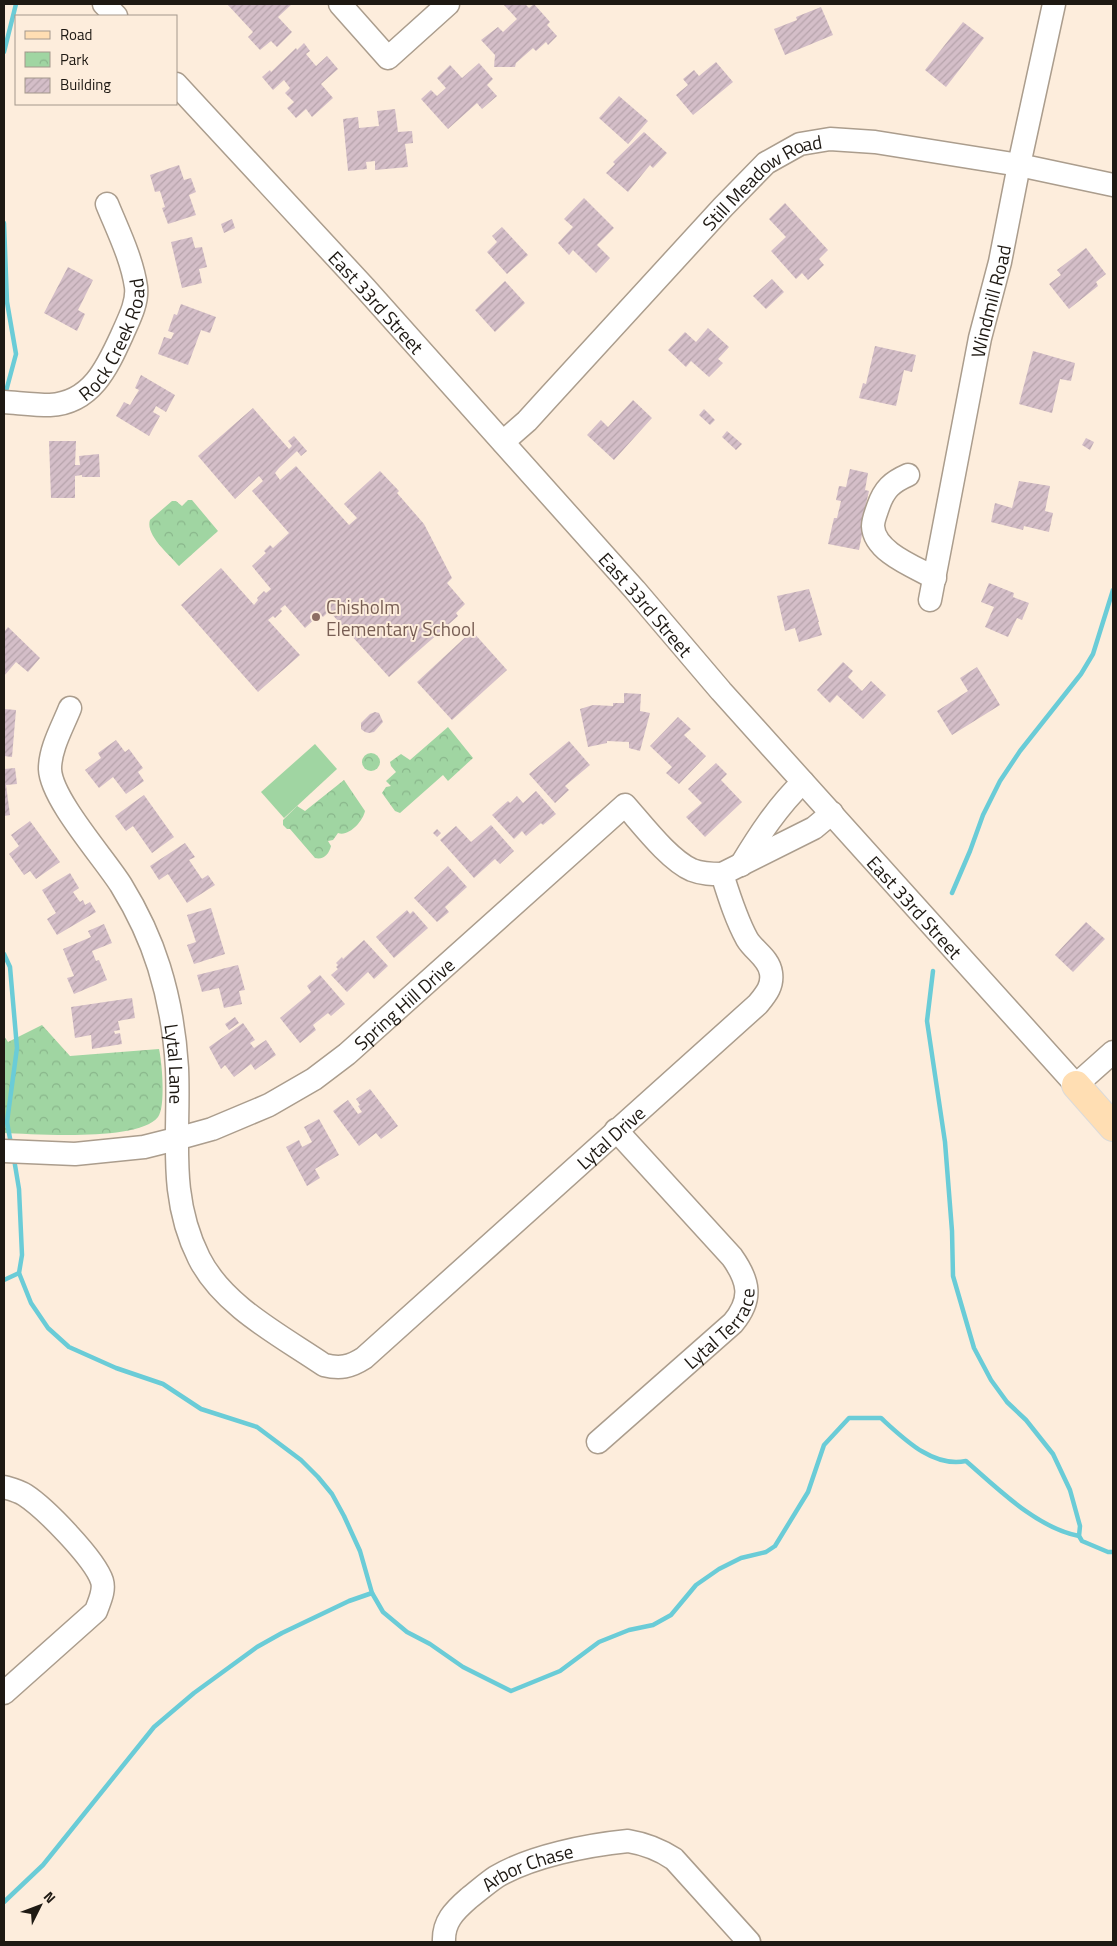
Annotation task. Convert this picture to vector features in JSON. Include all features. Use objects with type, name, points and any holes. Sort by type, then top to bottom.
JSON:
[{"type":"main road","name":"East 33rd Street","points":[[1076,1085],[1113,1127]]},
{"type":"street","points":[[104,4],[115,15]]},
{"type":"street","points":[[340,4],[388,58],[448,4]]},
{"type":"street","name":"Windmill Road","points":[[930,600],[980,338],[1000,262],[1054,4]]},
{"type":"street","name":"East 33rd Street","points":[[178,86],[365,288],[803,782],[1076,1085]]},
{"type":"street","name":"Still Meadow Road","points":[[503,442],[527,421],[716,214],[766,163],[800,144],[830,139],[875,142],[1019,165],[1113,185]]},
{"type":"street","name":"Rock Creek Road","points":[[12,403],[51,405],[78,397],[93,387],[111,361],[128,320],[137,289],[131,265],[107,204]]},
{"type":"street","points":[[908,475],[886,488],[873,524],[875,537],[884,550],[935,578]]},
{"type":"street","name":"Lytal Lane","points":[[70,708],[53,751],[50,769],[53,780],[71,815],[120,883],[134,907],[147,933],[160,969],[172,1018],[177,1068],[176,1165],[184,1222],[198,1256],[216,1284],[236,1304],[324,1365],[340,1368],[352,1366]]},
{"type":"street","points":[[732,870],[785,799],[803,782]]},
{"type":"street","name":"Spring Hill Drive","points":[[4,1151],[75,1154],[144,1147],[212,1129],[269,1105],[321,1074],[347,1054],[625,805],[676,860],[691,870],[706,874],[732,870]]},
{"type":"street","points":[[732,870],[814,828],[832,813]]},
{"type":"street","name":"Lytal Drive","points":[[352,1366],[364,1358],[758,1004],[767,993],[771,982],[768,965],[748,941],[738,921],[732,870]]},
{"type":"street","points":[[1076,1085],[1113,1052]]},
{"type":"street","name":"Lytal Terrace","points":[[598,1442],[733,1323],[742,1312],[746,1301],[747,1288],[743,1272],[732,1257],[616,1130]]},
{"type":"street","points":[[4,1487],[23,1494],[44,1509],[88,1558],[102,1582],[101,1597],[96,1611],[4,1693]]},
{"type":"street","name":"Arbor Chase","points":[[444,1942],[445,1926],[460,1906],[494,1878],[512,1868],[535,1859],[614,1843],[628,1842],[658,1849],[674,1859],[749,1942]]},
{"type":"green space","points":[[188,500],[192,500],[218,531],[179,566],[155,538],[149,526],[150,520],[172,501],[176,501],[182,506]]},
{"type":"green space","points":[[448,727],[473,758],[448,781],[443,775],[400,813],[395,811],[382,793],[386,787],[391,786],[386,781],[396,772],[390,762],[401,754],[410,760]]},
{"type":"green space","points":[[315,744],[337,769],[284,818],[261,792]]},
{"type":"green space","points":[[371,753],[377,756],[380,762],[377,768],[371,771],[365,768],[362,762],[365,756]]},
{"type":"green space","points":[[344,780],[365,811],[364,815],[355,827],[347,833],[338,833],[333,840],[328,841],[331,846],[326,856],[315,858],[290,829],[283,825],[283,820],[297,806],[305,811]]},
{"type":"green space","points":[[42,1025],[70,1056],[159,1049],[163,1095],[158,1117],[147,1125],[109,1133],[61,1135],[4,1133],[4,1036],[8,1042]]},
{"type":"building","points":[[227,4],[292,4],[278,17],[292,32],[277,47],[271,41],[260,50],[248,37],[253,32]]},
{"type":"building","points":[[503,4],[525,4],[529,8],[534,4],[550,22],[547,25],[557,36],[548,45],[546,42],[536,51],[533,48],[516,63],[515,67],[494,67],[495,55],[481,40],[498,27],[503,32],[517,19]]},
{"type":"building","points":[[821,7],[833,35],[785,55],[774,29],[797,20],[796,17]]},
{"type":"building","points":[[963,22],[984,38],[946,87],[925,70]]},
{"type":"building","points":[[304,43],[310,51],[306,54],[316,66],[327,56],[338,69],[321,84],[333,98],[312,117],[306,109],[296,118],[287,108],[294,102],[285,93],[290,88],[284,80],[273,90],[262,77],[270,70],[271,72],[296,48],[297,50]]},
{"type":"building","points":[[716,62],[733,82],[693,115],[676,95],[688,85],[683,79],[694,70],[699,76]]},
{"type":"building","points":[[479,63],[493,79],[487,85],[497,96],[482,109],[477,103],[448,129],[421,99],[431,90],[437,96],[446,88],[437,78],[450,65],[462,78]]},
{"type":"building","points":[[619,96],[648,121],[628,144],[599,118]]},
{"type":"building","points":[[395,109],[398,132],[412,131],[413,143],[405,144],[408,167],[375,170],[375,161],[366,162],[367,169],[348,171],[343,119],[358,117],[359,128],[379,126],[377,111]]},
{"type":"building","points":[[644,132],[667,153],[653,168],[650,165],[628,192],[606,173],[615,164],[613,162]]},
{"type":"building","points":[[179,165],[184,180],[191,178],[196,192],[189,195],[196,215],[168,224],[162,208],[165,207],[160,191],[155,192],[150,175]]},
{"type":"building","points":[[584,198],[614,228],[597,245],[610,258],[596,273],[573,250],[569,255],[558,243],[573,227],[564,219]]},
{"type":"building","points":[[785,203],[828,250],[819,259],[824,265],[808,280],[802,273],[796,279],[771,251],[786,237],[769,219]]},
{"type":"building","points":[[232,219],[235,228],[224,233],[221,224]]},
{"type":"building","points":[[502,227],[528,255],[507,274],[487,252],[497,242],[492,236]]},
{"type":"building","points":[[192,237],[195,248],[202,247],[207,267],[199,269],[202,283],[182,288],[171,242]]},
{"type":"building","points":[[1086,248],[1106,274],[1096,282],[1098,286],[1069,309],[1049,284],[1061,275],[1057,270]]},
{"type":"building","points":[[68,267],[93,280],[78,310],[85,314],[77,331],[44,313]]},
{"type":"building","points":[[772,279],[784,292],[766,309],[753,296]]},
{"type":"building","points":[[505,281],[525,303],[495,332],[475,310]]},
{"type":"building","points":[[181,304],[216,317],[210,333],[201,330],[188,365],[158,354],[164,337],[171,339],[174,333],[168,331],[174,314],[177,315]]},
{"type":"building","points":[[708,328],[729,347],[718,359],[723,363],[709,377],[691,361],[686,367],[668,350],[685,332],[696,342]]},
{"type":"building","points":[[875,346],[916,355],[912,372],[904,370],[896,406],[859,398],[863,383],[866,384]]},
{"type":"building","points":[[1033,351],[1075,363],[1071,381],[1060,379],[1052,413],[1019,404]]},
{"type":"building","points":[[141,375],[175,395],[166,412],[156,406],[153,412],[160,416],[149,436],[116,416],[124,402],[130,405],[139,390],[135,388]]},
{"type":"building","points":[[633,400],[652,418],[614,460],[587,435],[601,420],[608,427]]},
{"type":"building","points":[[253,408],[289,449],[292,446],[288,441],[294,436],[307,451],[301,456],[297,451],[279,468],[275,473],[280,480],[296,466],[349,525],[357,518],[344,504],[380,471],[399,491],[397,493],[424,524],[452,578],[447,583],[465,604],[456,613],[458,616],[389,677],[329,611],[323,617],[320,614],[305,628],[285,605],[280,609],[282,611],[275,618],[273,616],[268,620],[300,655],[258,692],[181,605],[221,568],[254,605],[258,600],[257,598],[264,591],[266,593],[271,589],[252,566],[266,553],[264,551],[270,545],[273,548],[289,533],[252,491],[263,481],[259,476],[235,499],[198,456]]},
{"type":"building","points":[[704,409],[715,420],[710,425],[699,415]]},
{"type":"building","points":[[727,431],[742,444],[736,450],[722,437]]},
{"type":"building","points":[[1086,438],[1094,442],[1090,450],[1082,445]]},
{"type":"building","points":[[49,441],[76,441],[75,465],[80,465],[79,456],[99,454],[100,477],[75,476],[75,498],[51,498]]},
{"type":"building","points":[[850,469],[868,473],[865,490],[869,491],[866,504],[868,504],[859,550],[828,544],[834,518],[837,518],[841,501],[836,500],[839,486],[846,487]]},
{"type":"building","points":[[1019,481],[1050,486],[1045,511],[1053,513],[1049,532],[1024,526],[1023,530],[991,522],[995,503],[1012,508]]},
{"type":"building","points":[[989,583],[1014,593],[1013,597],[1029,603],[1022,620],[1017,618],[1008,637],[985,627],[994,607],[981,602]]},
{"type":"building","points":[[809,589],[822,635],[799,642],[795,628],[785,631],[777,596]]},
{"type":"building","points":[[8,627],[40,658],[28,672],[16,662],[4,676],[4,632]]},
{"type":"building","points":[[472,631],[507,670],[452,720],[417,682]]},
{"type":"building","points":[[843,662],[853,671],[848,677],[862,691],[871,681],[886,695],[863,719],[837,695],[830,703],[817,690]]},
{"type":"building","points":[[977,667],[1000,705],[952,735],[937,711],[968,691],[960,678]]},
{"type":"building","points":[[624,693],[641,694],[640,711],[650,713],[640,751],[629,748],[629,742],[607,741],[607,743],[588,747],[580,709],[593,705],[613,706],[613,703],[624,703]]},
{"type":"building","points":[[4,709],[16,710],[12,757],[4,756]]},
{"type":"building","points":[[379,713],[383,722],[374,732],[365,732],[361,729],[361,723],[370,714]]},
{"type":"building","points":[[678,717],[691,729],[684,735],[706,756],[679,784],[666,773],[672,767],[650,746]]},
{"type":"building","points":[[116,740],[125,752],[129,749],[143,768],[138,772],[144,781],[126,794],[113,777],[99,788],[85,770],[101,758],[98,753]]},
{"type":"building","points":[[569,741],[590,765],[565,786],[569,790],[555,803],[529,774]]},
{"type":"building","points":[[716,763],[727,774],[721,780],[742,802],[705,837],[686,817],[702,803],[688,789]]},
{"type":"building","points":[[15,768],[17,784],[6,785],[10,815],[4,816],[4,769]]},
{"type":"building","points":[[536,791],[556,814],[543,825],[541,823],[526,836],[522,831],[514,839],[492,815],[517,796],[523,803]]},
{"type":"building","points":[[144,795],[174,837],[152,853],[133,826],[126,831],[115,816]]},
{"type":"building","points":[[30,821],[60,862],[36,879],[30,871],[24,875],[9,854],[19,846],[11,835]]},
{"type":"building","points":[[491,825],[514,851],[500,864],[495,859],[474,878],[440,840],[456,826],[471,842]]},
{"type":"building","points":[[437,829],[441,833],[437,837],[433,833]]},
{"type":"building","points":[[185,843],[195,857],[189,860],[202,879],[208,875],[215,885],[187,903],[168,874],[159,880],[150,866]]},
{"type":"building","points":[[448,866],[467,887],[445,907],[449,912],[437,922],[414,898]]},
{"type":"building","points":[[70,873],[79,888],[73,892],[80,902],[83,900],[85,905],[90,902],[96,912],[57,935],[47,919],[56,913],[42,890]]},
{"type":"building","points":[[211,908],[225,954],[194,964],[187,945],[196,942],[187,915]]},
{"type":"building","points":[[407,910],[410,914],[413,911],[428,928],[394,958],[376,937]]},
{"type":"building","points":[[1086,922],[1105,939],[1073,972],[1055,955]]},
{"type":"building","points":[[104,924],[112,943],[92,951],[96,961],[99,960],[107,980],[74,994],[67,978],[74,976],[63,949],[91,937],[88,931]]},
{"type":"building","points":[[364,940],[388,966],[374,979],[368,972],[347,992],[331,975],[338,969],[336,963]]},
{"type":"building","points":[[238,965],[245,990],[239,991],[242,1004],[224,1008],[219,988],[202,992],[197,975]]},
{"type":"building","points":[[320,975],[345,1004],[331,1016],[328,1013],[313,1025],[316,1030],[300,1043],[280,1018],[311,992],[307,986]]},
{"type":"building","points":[[132,998],[135,1018],[118,1021],[120,1030],[114,1031],[115,1034],[120,1033],[122,1044],[92,1049],[91,1035],[75,1038],[71,1007]]},
{"type":"building","points":[[235,1017],[239,1023],[229,1030],[225,1024]]},
{"type":"building","points":[[243,1023],[255,1040],[250,1043],[254,1048],[266,1040],[276,1055],[255,1070],[251,1064],[234,1077],[225,1065],[221,1069],[209,1047]]},
{"type":"building","points":[[370,1089],[398,1126],[381,1139],[376,1133],[359,1146],[333,1111],[348,1100],[358,1114],[362,1112],[356,1099]]},
{"type":"building","points":[[319,1119],[339,1155],[315,1169],[320,1178],[307,1186],[286,1147],[299,1140],[302,1147],[312,1142],[304,1127]]},
{"type":"waterway","points":[[4,52],[16,4]]},
{"type":"waterway","points":[[4,223],[7,302],[16,354],[5,395]]},
{"type":"waterway","points":[[952,893],[983,815],[1000,781],[1020,751],[1081,674],[1093,654],[1113,590]]},
{"type":"waterway","points":[[4,954],[10,967],[17,1048],[7,1122],[11,1144]]},
{"type":"waterway","points":[[933,971],[927,1021],[945,1142],[952,1231],[953,1276],[974,1348],[991,1380],[1007,1402],[1026,1420],[1053,1454],[1070,1490],[1080,1526],[1079,1536],[1082,1541],[1108,1552],[1113,1552]]},
{"type":"waterway","points":[[14,1159],[19,1189],[22,1255],[19,1273],[31,1303],[48,1328],[69,1347],[116,1368],[163,1384],[201,1409],[257,1427],[301,1460],[332,1494],[344,1516],[360,1551],[372,1593],[383,1612],[407,1632],[430,1644],[463,1667],[511,1691],[560,1671],[599,1642],[629,1630],[653,1625],[671,1615],[696,1585],[719,1569],[741,1558],[766,1552],[775,1546],[808,1492],[824,1445],[849,1418],[881,1418],[909,1443],[931,1456],[954,1462],[966,1461],[1005,1495],[1033,1516],[1063,1532],[1079,1536]]},
{"type":"waterway","points":[[4,1280],[19,1273]]},
{"type":"waterway","points":[[4,1902],[43,1865],[154,1727],[194,1693],[257,1647],[349,1601],[372,1593]]},
{"type":"place","name":"Chisholm Elementary School","points":[[316,617]]}]
